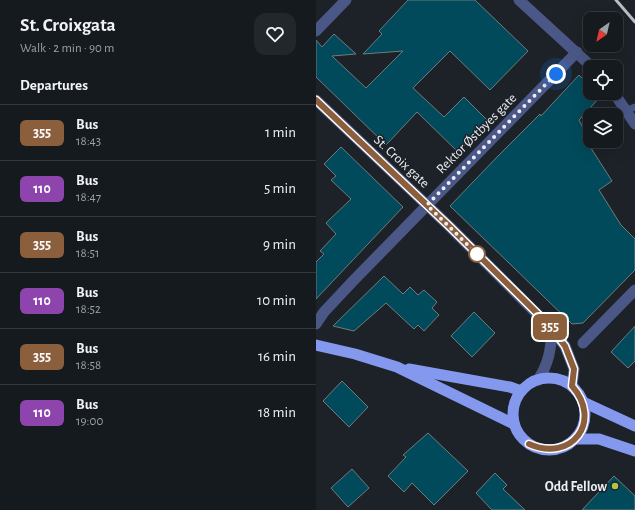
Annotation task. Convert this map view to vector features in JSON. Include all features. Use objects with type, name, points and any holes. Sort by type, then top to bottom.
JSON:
[{"type":"highway","points":[[316,345],[355,354],[397,367],[480,381],[510,387],[521,391]]},
{"type":"highway","points":[[397,367],[514,424]]},
{"type":"highway","points":[[556,379],[572,386],[583,402],[585,415],[583,428],[575,439],[565,447],[553,450],[541,449],[529,444],[520,436],[514,424],[513,413],[516,401],[521,391],[529,384],[538,380],[556,379]]},
{"type":"highway","points":[[583,402],[635,426]]},
{"type":"highway","points":[[575,439],[599,439],[635,451]]},
{"type":"street","points":[[316,31],[346,0]]},
{"type":"street","points":[[519,0],[585,60]]},
{"type":"street","name":"Rektor Østbyes gate","points":[[316,324],[334,302],[427,205],[577,52]]},
{"type":"street","name":"St. Croix gate","points":[[316,100],[427,205],[552,329],[565,346],[574,369],[572,386]]},
{"type":"street","points":[[621,100],[630,109],[635,124]]},
{"type":"street","points":[[583,343],[635,290]]},
{"type":"street","points":[[538,380],[547,366],[551,349],[552,329]]},
{"type":"building","points":[[408,0],[475,0],[528,51],[490,90],[450,51],[413,88],[444,117],[464,97],[488,121],[458,152],[417,112],[386,145],[316,77],[316,40],[322,47],[334,34],[356,54],[332,56],[366,88],[403,51],[363,54],[382,34],[379,31]]},
{"type":"building","points":[[579,75],[583,79],[583,100],[597,100],[590,108],[583,108],[583,116],[579,120],[583,128],[583,148],[591,148],[612,181],[599,190],[621,225],[635,239],[635,270],[583,323],[572,324],[450,206],[540,114],[541,116]]},
{"type":"building","points":[[341,147],[403,207],[316,299],[316,262],[324,254],[320,251],[336,234],[326,223],[351,199],[331,180],[336,176],[324,164]]},
{"type":"building","points":[[384,276],[403,294],[410,287],[418,295],[424,290],[437,302],[432,308],[439,315],[424,331],[418,325],[414,329],[386,303],[354,331],[333,326]]},
{"type":"building","points":[[474,312],[495,333],[472,357],[451,336]]},
{"type":"building","points":[[635,326],[635,361],[628,368],[611,352]]},
{"type":"building","points":[[342,381],[368,407],[349,427],[323,401]]},
{"type":"building","points":[[428,433],[468,471],[434,505],[412,483],[404,492],[388,476],[406,457],[403,455]]},
{"type":"building","points":[[352,469],[369,488],[348,507],[331,488]]},
{"type":"building","points":[[495,473],[507,485],[503,489],[525,510],[492,510],[476,493]]},
{"type":"building","name":"Odd Fellow","points":[[614,476],[635,496],[635,510],[582,510]]},
{"type":"railway","points":[[616,0],[635,22]]},
{"type":"bus line","name":"355","points":[[316,100],[449,226],[548,324],[565,346],[574,369],[572,386],[583,402],[585,415],[583,428],[575,439],[565,447],[553,450],[541,449],[529,444]]},
{"type":"place","name":"Odd Fellow","points":[[615,486]]},
{"type":"route","points":[[477,254],[427,205],[556,74]]}]
